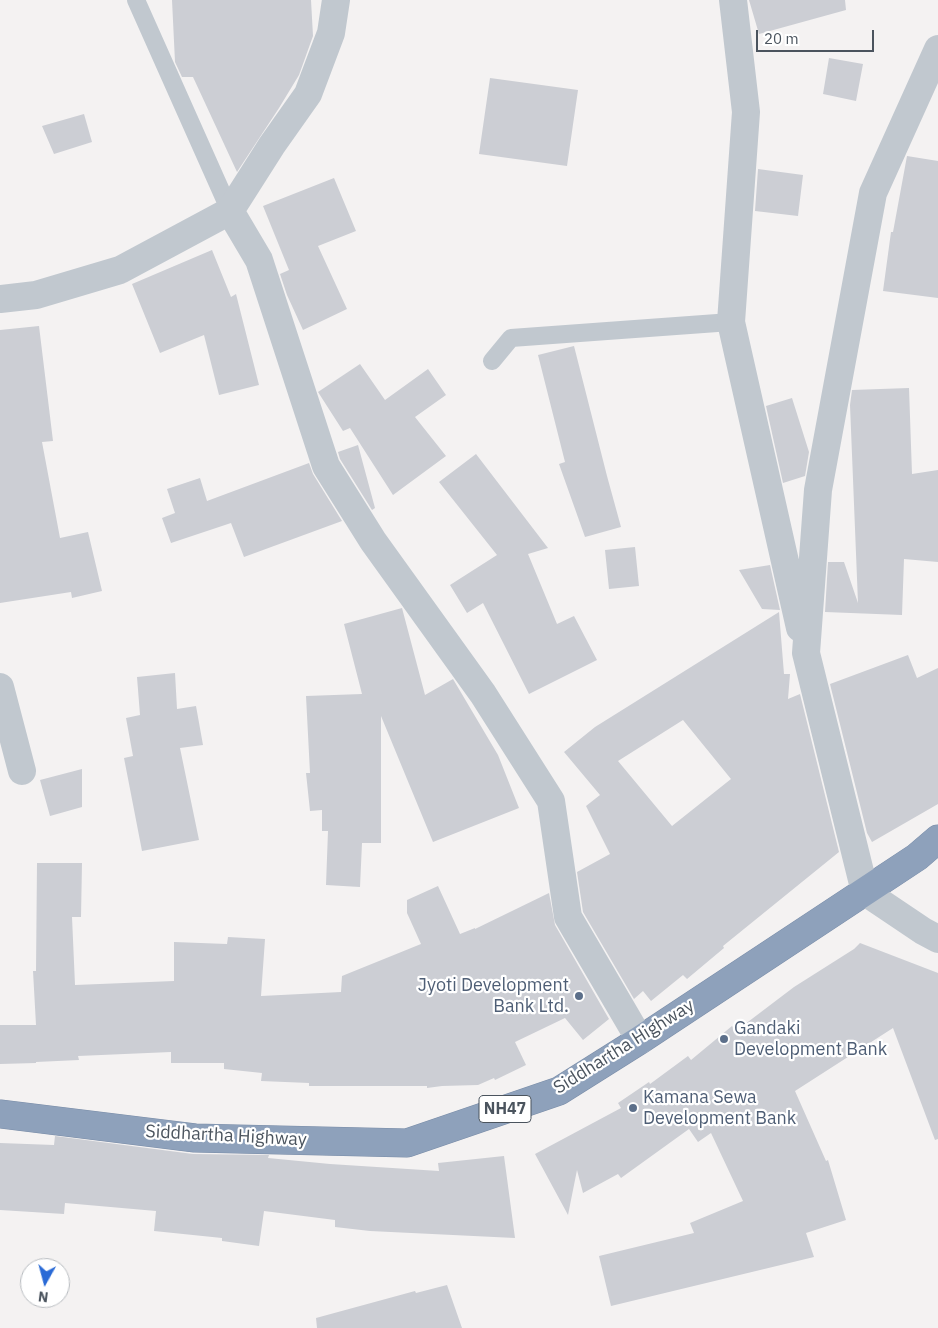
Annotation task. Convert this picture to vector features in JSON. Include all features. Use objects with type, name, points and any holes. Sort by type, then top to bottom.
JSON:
[{"type":"highway","name":"Siddhartha Highway","points":[[0,1114],[195,1138],[407,1143],[559,1091],[640,1040],[917,857],[938,839]]},
{"type":"street","points":[[0,299],[36,295],[120,270],[230,211],[272,145],[308,94],[331,33],[336,0]]},
{"type":"street","points":[[733,0],[746,112],[731,322],[806,654],[864,892],[938,939]]},
{"type":"street","points":[[806,654],[818,490],[872,193],[938,49]]},
{"type":"street","points":[[230,211],[259,260],[326,466],[373,541],[483,694],[550,801],[568,918],[640,1040]]},
{"type":"street","points":[[0,687],[22,771]]},
{"type":"lane","points":[[136,0],[230,211]]},
{"type":"lane","points":[[492,361],[511,338],[731,322]]},
{"type":"building","points":[[172,0],[311,0],[313,36],[299,75],[237,172],[193,77],[182,77],[175,62]]},
{"type":"building","points":[[749,0],[845,0],[846,10],[759,34]]},
{"type":"building","points":[[829,58],[863,64],[856,101],[823,94]]},
{"type":"building","points":[[490,78],[578,90],[567,166],[479,154]]},
{"type":"building","points":[[84,114],[92,142],[54,154],[42,126]]},
{"type":"building","points":[[907,156],[938,161],[938,298],[883,291],[891,232],[893,232]]},
{"type":"building","points":[[758,169],[803,175],[798,216],[755,211]]},
{"type":"building","points":[[334,178],[356,231],[318,246],[347,309],[303,330],[287,295],[280,274],[289,270],[263,206]]},
{"type":"building","points":[[212,250],[231,297],[236,294],[259,385],[219,395],[204,335],[160,353],[132,284]]},
{"type":"building","points":[[39,326],[53,441],[42,442],[60,538],[88,532],[102,591],[72,598],[71,592],[0,603],[0,330]]},
{"type":"building","points":[[574,346],[621,527],[585,537],[559,464],[565,462],[538,355]]},
{"type":"building","points":[[360,364],[385,400],[428,369],[446,395],[415,417],[446,456],[393,495],[350,428],[343,431],[318,392]]},
{"type":"building","points":[[909,388],[912,474],[938,470],[938,562],[904,559],[902,615],[825,612],[828,562],[844,562],[858,603],[850,405],[852,390]]},
{"type":"building","points":[[792,398],[809,452],[805,476],[783,483],[766,406]]},
{"type":"building","points":[[358,445],[375,508],[372,510],[340,459],[338,452]]},
{"type":"building","points":[[476,454],[548,548],[528,554],[557,624],[574,616],[597,660],[529,694],[483,603],[467,613],[450,585],[497,555],[439,482]]},
{"type":"building","points":[[309,463],[313,474],[342,521],[244,557],[231,523],[171,543],[162,518],[175,513],[167,489],[200,478],[207,501]]},
{"type":"building","points":[[635,547],[639,586],[609,589],[605,550]]},
{"type":"building","points":[[770,565],[780,610],[762,609],[739,570]]},
{"type":"building","points":[[402,608],[425,695],[453,679],[498,755],[519,808],[433,842],[381,716],[381,843],[362,843],[360,887],[326,885],[328,831],[322,831],[322,810],[310,811],[306,773],[310,773],[306,696],[362,694],[344,624]]},
{"type":"building","points":[[779,612],[784,674],[790,674],[788,699],[800,694],[839,852],[723,946],[724,948],[687,979],[683,975],[651,1001],[643,991],[634,999],[583,912],[577,872],[610,854],[586,806],[600,795],[564,752],[595,727]],"holes":[[[683,720],[731,779],[672,826],[618,761]]]},
{"type":"building","points":[[908,655],[917,678],[938,668],[938,804],[872,842],[867,833],[830,684]]},
{"type":"building","points":[[175,673],[177,709],[196,706],[203,745],[180,748],[199,840],[142,851],[124,758],[133,756],[126,718],[140,715],[137,677]]},
{"type":"building","points":[[82,769],[82,807],[50,816],[40,780]]},
{"type":"building","points":[[37,863],[82,863],[81,917],[72,917],[75,985],[174,981],[174,942],[227,944],[228,937],[265,939],[261,996],[341,992],[342,976],[421,944],[407,913],[407,900],[438,886],[460,934],[475,929],[549,893],[555,925],[609,1019],[583,1040],[565,1018],[515,1042],[526,1065],[495,1080],[494,1078],[478,1085],[427,1088],[427,1086],[309,1086],[309,1083],[261,1081],[262,1073],[224,1069],[224,1063],[171,1063],[171,1052],[78,1056],[79,1060],[0,1064],[0,1025],[36,1025],[33,971],[36,971]]},
{"type":"building","points":[[860,943],[938,973],[938,1139],[935,1140],[893,1028],[795,1091],[826,1161],[828,1160],[846,1220],[806,1233],[814,1257],[611,1306],[599,1256],[694,1233],[690,1223],[743,1201],[711,1133],[698,1142],[689,1129],[621,1178],[618,1174],[583,1193],[577,1170],[568,1215],[535,1154],[621,1108],[618,1103],[649,1082],[650,1084],[688,1056],[691,1060],[732,1026],[736,1031],[794,987],[854,949]]},
{"type":"building","points":[[55,1136],[193,1154],[269,1155],[268,1158],[330,1164],[439,1171],[438,1163],[504,1156],[515,1238],[370,1231],[335,1227],[335,1220],[264,1211],[259,1246],[222,1241],[222,1238],[154,1231],[156,1211],[65,1203],[64,1214],[0,1210],[0,1143],[54,1145]]},
{"type":"building","points":[[447,1285],[462,1328],[317,1328],[316,1318],[415,1291],[416,1293]]},
{"type":"place","name":"Jyoti Development Bank Ltd.","points":[[579,996]]},
{"type":"place","name":"Gandaki Development Bank","points":[[724,1039]]},
{"type":"place","name":"Kamana Sewa Development Bank","points":[[633,1108]]}]
